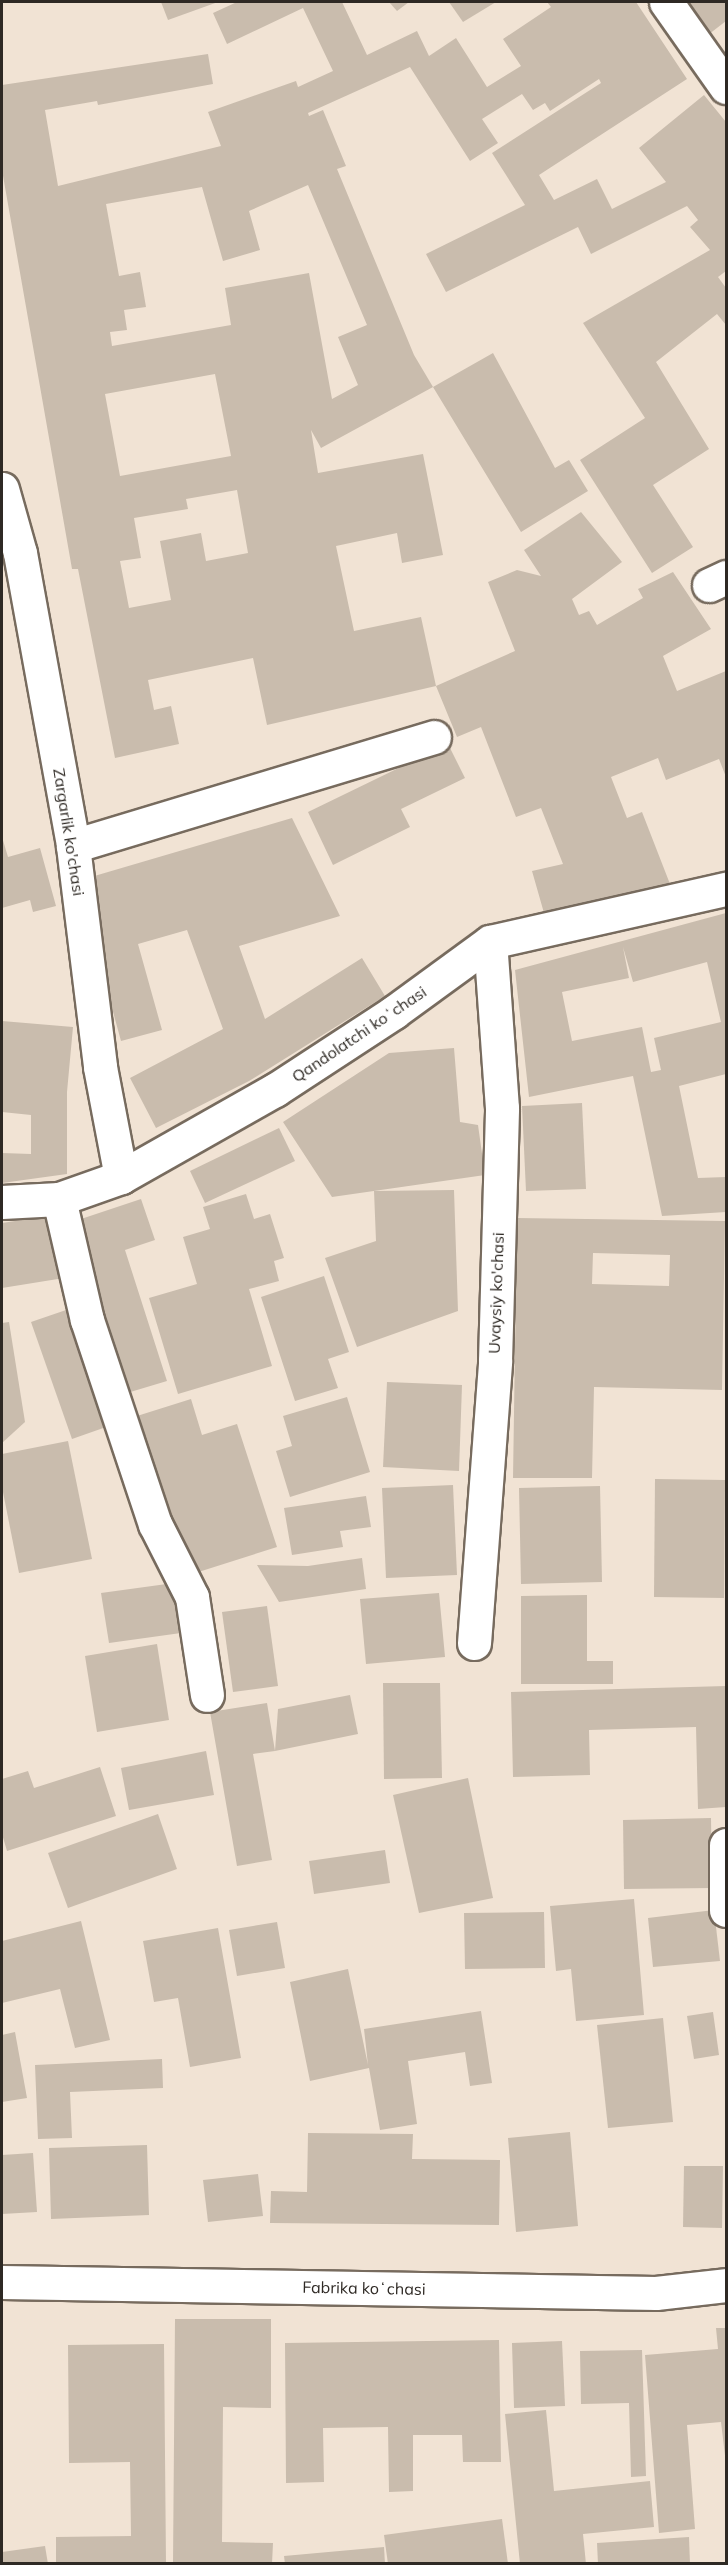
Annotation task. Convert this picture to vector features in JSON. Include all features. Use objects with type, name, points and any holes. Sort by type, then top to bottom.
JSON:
[{"type":"street","points":[[666,2],[726,87]]},
{"type":"street","name":"Zargarlik ko'chasi","points":[[2,489],[20,553],[73,846],[100,1067],[121,1177]]},
{"type":"street","points":[[73,846],[434,737]]},
{"type":"street","name":"Qandolatchi koʻchasi","points":[[2,1202],[59,1199],[121,1177],[275,1090],[394,1012],[490,942],[726,889]]},
{"type":"street","name":"Uvaysiy ko'chasi","points":[[474,1643],[495,1360],[502,1108],[490,942]]},
{"type":"street","points":[[59,1199],[87,1320],[155,1524],[192,1597],[207,1695]]},
{"type":"street","points":[[726,1845],[726,1910]]},
{"type":"street","name":"Fabrika koʻchasi","points":[[2,2282],[656,2293],[726,2285]]},
{"type":"building","points":[[161,2],[218,2],[168,20]]},
{"type":"building","points":[[237,2],[342,2],[367,55],[417,31],[429,56],[456,38],[487,87],[521,66],[503,39],[551,7],[547,2],[636,2],[687,79],[539,175],[554,200],[597,179],[612,209],[666,182],[639,148],[704,95],[726,122],[726,271],[718,277],[726,288],[726,325],[717,314],[656,362],[709,449],[653,485],[693,547],[652,573],[580,460],[645,418],[583,323],[710,250],[690,227],[698,220],[687,206],[591,254],[578,227],[446,292],[426,254],[525,205],[492,153],[601,83],[599,79],[550,111],[545,103],[533,110],[522,94],[482,119],[498,143],[470,161],[410,67],[308,113],[309,116],[323,110],[346,166],[337,169],[414,355],[433,387],[321,448],[311,430],[318,473],[423,454],[443,555],[402,563],[397,533],[336,546],[354,631],[421,617],[436,686],[267,725],[253,658],[148,680],[154,710],[171,706],[179,744],[115,758],[78,569],[72,569],[2,170],[2,85],[208,54],[213,84],[98,105],[97,101],[45,110],[58,186],[221,146],[208,112],[296,81],[298,87],[333,71],[303,8],[227,44],[213,13]],"holes":[[[308,185],[367,325],[338,337],[358,385],[332,399],[309,273],[225,288],[231,325],[112,346],[110,332],[127,330],[124,310],[146,307],[140,272],[119,276],[106,204],[202,187],[223,261],[260,250],[249,211]],[[215,374],[231,456],[120,476],[105,394]],[[237,490],[248,553],[206,561],[201,533],[160,541],[171,600],[129,608],[120,561],[141,558],[134,518],[188,509],[186,499]]]},
{"type":"building","points":[[389,2],[409,2],[397,11]]},
{"type":"building","points":[[449,2],[496,2],[463,22]]},
{"type":"building","points":[[677,2],[726,2],[726,21],[704,38]]},
{"type":"building","points":[[493,353],[555,468],[569,460],[588,491],[521,532],[433,387]]},
{"type":"building","points":[[581,512],[622,562],[572,599],[579,615],[589,611],[597,625],[643,598],[638,589],[673,572],[711,629],[663,656],[677,691],[726,671],[726,777],[719,759],[666,780],[658,758],[611,777],[627,818],[642,812],[670,884],[621,903],[544,913],[532,871],[563,864],[541,808],[516,817],[481,727],[457,737],[436,686],[515,651],[488,582],[517,570],[541,576],[524,550]]},
{"type":"building","points":[[448,744],[465,778],[401,809],[410,827],[333,865],[308,812]]},
{"type":"building","points":[[292,818],[340,916],[239,946],[265,1019],[362,958],[385,996],[249,1081],[156,1128],[130,1078],[223,1029],[187,930],[138,944],[162,1030],[121,1041],[97,953],[91,877]]},
{"type":"building","points":[[2,837],[8,857],[40,848],[56,906],[33,912],[30,900],[2,908]]},
{"type":"building","points":[[726,913],[726,1074],[679,1086],[698,1178],[726,1177],[726,1212],[662,1216],[633,1076],[529,1097],[515,970]],"holes":[[[623,947],[633,982],[707,962],[721,1022],[654,1038],[661,1070],[651,1072],[642,1027],[572,1041],[562,992],[629,978]]]},
{"type":"building","points":[[2,1021],[73,1027],[67,1092],[67,1174],[2,1183],[2,1153],[31,1154],[31,1115],[2,1112]]},
{"type":"building","points":[[454,1048],[460,1122],[478,1125],[485,1175],[332,1197],[283,1122],[389,1053]]},
{"type":"building","points":[[582,1103],[586,1189],[526,1191],[522,1106]]},
{"type":"building","points":[[279,1128],[295,1161],[205,1203],[190,1171]]},
{"type":"building","points":[[454,1190],[458,1311],[357,1347],[325,1258],[376,1241],[374,1191]]},
{"type":"building","points":[[246,1194],[254,1219],[270,1214],[284,1258],[274,1261],[279,1281],[249,1289],[272,1366],[178,1394],[149,1298],[197,1284],[183,1237],[210,1229],[203,1207]]},
{"type":"building","points":[[141,1199],[155,1240],[125,1250],[167,1381],[127,1393],[72,1222]]},
{"type":"building","points":[[54,1215],[64,1278],[2,1288],[2,1223]]},
{"type":"building","points":[[517,1218],[725,1221],[722,1390],[594,1387],[592,1478],[513,1478]],"holes":[[[593,1253],[670,1255],[669,1286],[592,1284]]]},
{"type":"building","points":[[324,1276],[349,1352],[328,1359],[338,1388],[295,1401],[261,1297]]},
{"type":"building","points":[[69,1309],[109,1426],[72,1439],[31,1322]]},
{"type":"building","points":[[9,1322],[25,1422],[2,1443],[2,1323]]},
{"type":"building","points":[[387,1382],[462,1385],[459,1471],[383,1467]]},
{"type":"building","points":[[347,1397],[370,1472],[290,1497],[276,1451],[292,1446],[283,1416]]},
{"type":"building","points":[[191,1399],[202,1435],[237,1424],[277,1547],[189,1575],[137,1416]]},
{"type":"building","points":[[68,1441],[92,1559],[19,1573],[2,1487],[2,1454]]},
{"type":"building","points":[[655,1479],[725,1480],[724,1598],[654,1597]]},
{"type":"building","points":[[453,1485],[457,1575],[386,1578],[382,1488]]},
{"type":"building","points":[[600,1486],[602,1582],[521,1584],[519,1488]]},
{"type":"building","points":[[366,1496],[371,1527],[340,1531],[343,1547],[292,1555],[284,1508]]},
{"type":"building","points":[[362,1558],[366,1589],[279,1602],[257,1565],[308,1566]]},
{"type":"building","points":[[174,1583],[181,1633],[109,1643],[101,1593]]},
{"type":"building","points":[[439,1593],[445,1657],[366,1664],[360,1599]]},
{"type":"building","points":[[587,1595],[587,1661],[613,1661],[613,1684],[521,1684],[521,1596]]},
{"type":"building","points":[[267,1606],[278,1686],[233,1692],[222,1612]]},
{"type":"building","points":[[157,1644],[169,1720],[97,1732],[85,1656]]},
{"type":"building","points":[[383,1683],[440,1683],[442,1778],[384,1779]]},
{"type":"building","points":[[726,1686],[726,1807],[698,1809],[696,1727],[589,1730],[590,1775],[513,1777],[511,1692]]},
{"type":"building","points":[[350,1695],[358,1734],[275,1751],[278,1709]]},
{"type":"building","points":[[267,1703],[275,1751],[253,1754],[272,1860],[237,1866],[210,1712]]},
{"type":"building","points":[[206,1751],[214,1795],[129,1810],[121,1768]]},
{"type":"building","points":[[100,1767],[116,1816],[7,1851],[2,1834],[2,1779],[28,1771],[34,1788]]},
{"type":"building","points":[[468,1778],[493,1898],[419,1913],[393,1795]]},
{"type":"building","points":[[158,1814],[177,1869],[68,1908],[48,1853]]},
{"type":"building","points":[[711,1818],[712,1888],[624,1889],[623,1820]]},
{"type":"building","points":[[385,1850],[390,1883],[314,1894],[309,1861]]},
{"type":"building","points":[[634,1899],[644,2015],[576,2021],[571,1969],[556,1971],[550,1906]]},
{"type":"building","points":[[714,1910],[720,1961],[653,1967],[648,1918]]},
{"type":"building","points":[[544,1912],[545,1968],[465,1969],[464,1913]]},
{"type":"building","points":[[81,1921],[110,2040],[75,2048],[60,1989],[2,2003],[2,1941]]},
{"type":"building","points":[[277,1922],[285,1968],[237,1976],[229,1930]]},
{"type":"building","points":[[218,1928],[241,2058],[190,2067],[178,1998],[154,2002],[143,1941]]},
{"type":"building","points":[[348,1969],[368,2065],[364,2029],[481,2011],[492,2083],[470,2086],[465,2052],[408,2061],[417,2124],[380,2130],[369,2068],[310,2081],[290,1982]]},
{"type":"building","points":[[713,2012],[719,2055],[694,2059],[687,2016]]},
{"type":"building","points":[[663,2018],[673,2122],[608,2128],[597,2025]]},
{"type":"building","points":[[15,2032],[27,2098],[2,2102],[2,2035]]},
{"type":"building","points":[[162,2059],[163,2088],[70,2092],[72,2138],[38,2139],[35,2065]]},
{"type":"building","points":[[570,2132],[578,2226],[516,2232],[508,2138]]},
{"type":"building","points":[[308,2133],[413,2134],[412,2159],[500,2160],[499,2225],[270,2223],[271,2191],[307,2192]]},
{"type":"building","points":[[147,2145],[149,2215],[51,2219],[49,2148]]},
{"type":"building","points":[[33,2153],[37,2212],[2,2214],[2,2155]]},
{"type":"building","points":[[684,2166],[723,2166],[722,2228],[683,2227]]},
{"type":"building","points":[[258,2174],[263,2216],[208,2222],[203,2180]]},
{"type":"building","points":[[175,2319],[271,2319],[271,2408],[223,2407],[222,2542],[273,2543],[272,2564],[173,2564]]},
{"type":"building","points":[[716,2328],[726,2328],[726,2464],[721,2422],[687,2425],[695,2529],[659,2533],[645,2355],[718,2349]]},
{"type":"building","points":[[499,2340],[501,2462],[463,2462],[462,2435],[413,2435],[413,2491],[389,2492],[388,2427],[323,2428],[324,2482],[286,2483],[285,2343]]},
{"type":"building","points":[[562,2341],[565,2406],[514,2408],[512,2343]]},
{"type":"building","points":[[164,2344],[166,2564],[56,2564],[56,2537],[131,2536],[130,2462],[69,2463],[68,2345]]},
{"type":"building","points":[[642,2350],[646,2476],[631,2477],[629,2403],[581,2404],[580,2351]]},
{"type":"building","points":[[546,2410],[554,2491],[650,2481],[654,2527],[583,2534],[586,2564],[520,2564],[505,2414]]},
{"type":"building","points":[[502,2519],[508,2564],[388,2564],[384,2535]]},
{"type":"building","points":[[689,2537],[690,2564],[598,2564],[597,2543]]},
{"type":"building","points":[[45,2546],[48,2564],[2,2564],[2,2552]]},
{"type":"building","points":[[384,2547],[385,2564],[285,2564],[284,2556]]}]
